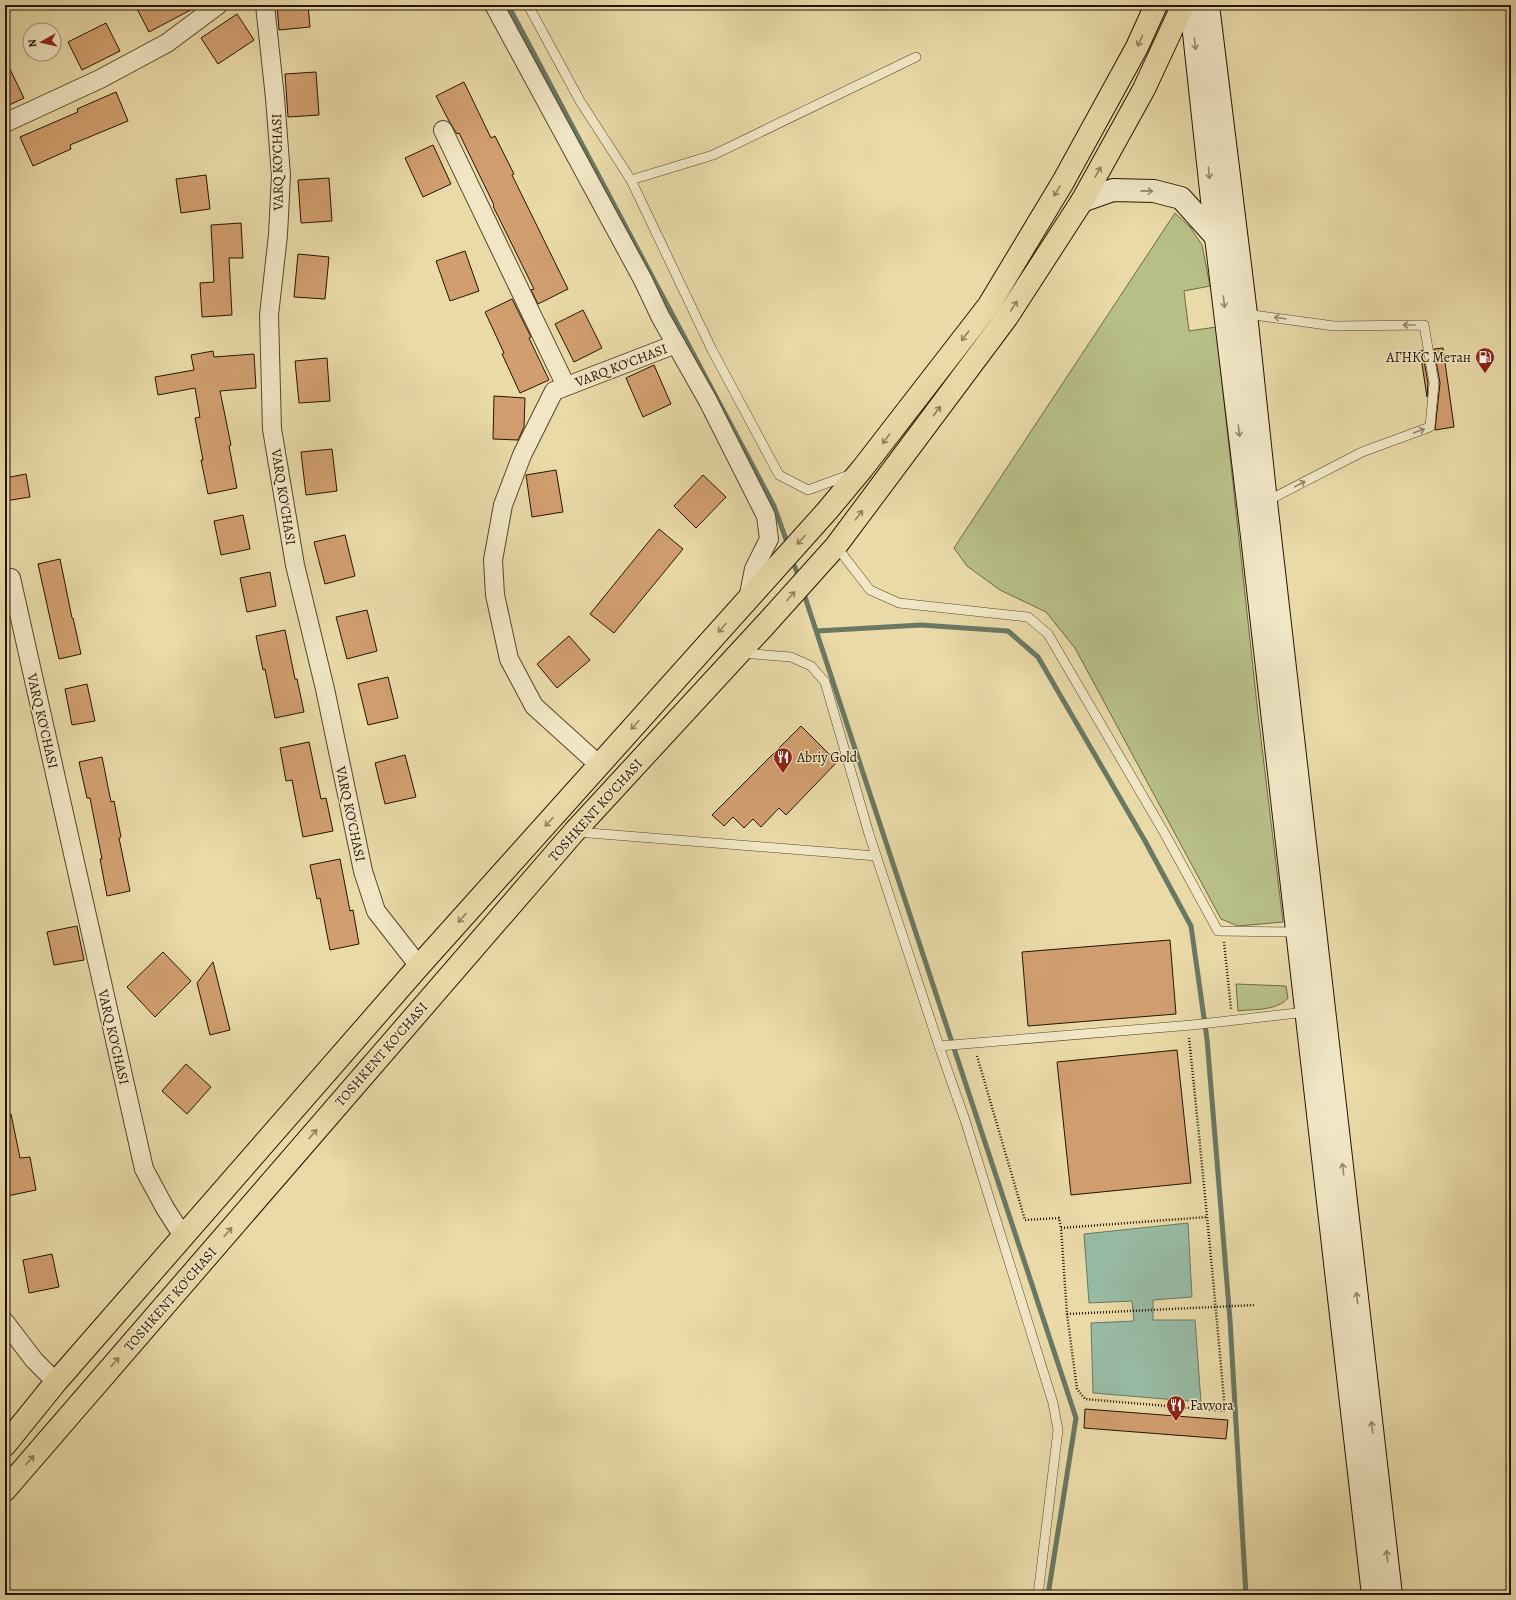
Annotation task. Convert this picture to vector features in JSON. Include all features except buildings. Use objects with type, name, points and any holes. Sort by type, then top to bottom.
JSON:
[{"type":"highway","name":"TOSHKENT KO'CHASI","points":[[5,1445],[56,1382],[419,966],[827,511],[862,470],[989,305],[1063,182],[1137,46],[1156,5]]},
{"type":"highway","name":"TOSHKENT KO'CHASI","points":[[5,1490],[574,832],[740,653],[836,546],[1007,317],[1082,202],[1144,89],[1183,5]]},
{"type":"main road","points":[[1191,5],[1216,237],[1373,1595]]},
{"type":"main road","points":[[1208,5],[1246,314],[1266,502],[1391,1595]]},
{"type":"main road","points":[[1082,202],[1113,190],[1154,191],[1181,198],[1216,237]]},
{"type":"street","points":[[5,123],[100,79],[167,43],[218,5]]},
{"type":"street","name":"VARQ KO'CHASI","points":[[265,5],[275,98],[281,175],[278,235],[269,315],[272,429],[295,565],[325,689],[363,871],[376,911],[419,966]]},
{"type":"street","points":[[494,5],[643,280],[660,316],[708,401],[766,516],[769,539],[754,569],[748,599]]},
{"type":"street","name":"VARQ KO'CHASI","points":[[443,130],[566,386]]},
{"type":"street","name":"VARQ KO'CHASI","points":[[599,765],[534,706],[509,659],[496,594],[493,560],[503,504],[522,455],[541,414],[554,391],[676,344]]},
{"type":"street","name":"VARQ KO'CHASI","points":[[5,578],[11,578],[144,1170],[164,1208],[183,1236]]},
{"type":"street","points":[[5,1322],[34,1360],[56,1382]]},
{"type":"lane","points":[[528,5],[580,101],[631,180],[712,350],[779,475],[808,490],[862,470]]},
{"type":"lane","points":[[631,180],[713,155],[916,57]]},
{"type":"lane","points":[[1246,314],[1334,326],[1424,325],[1434,382],[1430,427],[1362,452],[1266,502]]},
{"type":"lane","points":[[836,546],[870,590],[899,603],[1028,617],[1048,634],[1165,834],[1218,931],[1297,932]]},
{"type":"lane","points":[[740,653],[791,657],[811,666],[824,682],[876,856],[965,1120],[1053,1403],[1058,1430],[1038,1595]]},
{"type":"lane","points":[[574,832],[876,856]]},
{"type":"lane","points":[[939,1046],[1190,1025],[1306,1012]]},
{"type":"path","points":[[1222,931],[1233,1019]]},
{"type":"path","points":[[973,1043],[1025,1220],[1059,1218],[1067,1314],[1077,1389],[1085,1399],[1225,1411],[1190,1025]]},
{"type":"path","points":[[1061,1228],[1207,1217]]},
{"type":"path","points":[[1067,1314],[1255,1305]]},
{"type":"green space","points":[[1175,213],[1190,227],[1202,245],[1210,286],[1184,291],[1189,331],[1216,327],[1258,714],[1283,922],[1238,926],[1221,919],[1075,648],[1046,612],[1000,590],[967,566],[954,548]]},
{"type":"green space","points":[[1236,984],[1286,986],[1288,998],[1272,1007],[1238,1011]]},
{"type":"shaded area","points":[[1188,1223],[1192,1297],[1153,1300],[1153,1320],[1195,1320],[1201,1402],[1093,1393],[1091,1323],[1134,1321],[1132,1301],[1089,1303],[1084,1234]]},
{"type":"waterway","points":[[508,5],[774,506],[788,545]]},
{"type":"waterway","points":[[792,559],[799,578]]},
{"type":"waterway","points":[[803,591],[1076,1418],[1048,1595]]},
{"type":"waterway","points":[[817,631],[921,625],[1008,631],[1038,657],[1145,841],[1191,926],[1207,1039],[1230,1320],[1246,1595]]},
{"type":"place","name":"АГНКС Метан","points":[[1485,374]]},
{"type":"place","name":"Abriy Gold","points":[[783,774]]},
{"type":"place","name":"Favvora","points":[[1176,1422]]}]
